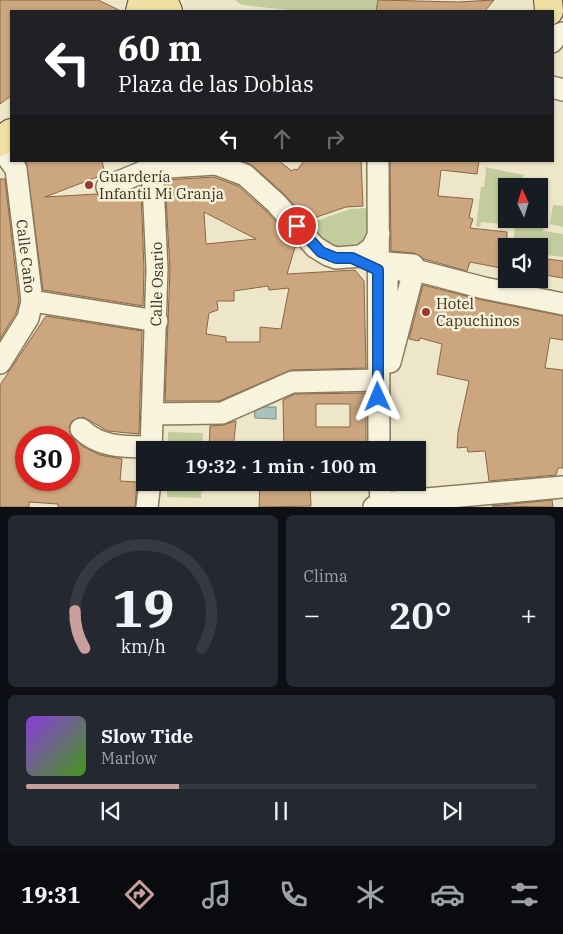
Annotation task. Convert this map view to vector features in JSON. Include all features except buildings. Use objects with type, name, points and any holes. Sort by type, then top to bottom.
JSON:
[{"type":"main road","points":[[0,142],[10,134]]},
{"type":"street","points":[[553,0],[563,20]]},
{"type":"street","name":"Calle Caño","points":[[0,147],[10,161]]},
{"type":"street","name":"Calle Caño","points":[[0,363],[28,318],[32,301],[16,169],[11,162]]},
{"type":"street","points":[[378,162],[379,234],[382,270],[387,361],[390,362],[413,274],[411,270],[412,265],[387,263],[382,270],[378,380],[379,441]]},
{"type":"street","points":[[107,187],[152,164],[216,164],[245,175],[276,203],[321,252],[336,258],[361,256],[368,252],[379,234]]},
{"type":"street","name":"Calle Osario","points":[[151,441],[157,321],[157,269],[152,164]]},
{"type":"street","points":[[352,258],[382,270]]},
{"type":"street","points":[[411,270],[563,304]]},
{"type":"street","points":[[32,301],[157,321]]},
{"type":"street","points":[[152,414],[222,413],[292,382],[378,380]]},
{"type":"street","points":[[80,429],[95,439],[113,446],[136,447]]},
{"type":"street","points":[[379,497],[563,487]]},
{"type":"street","points":[[147,506],[149,491]]},
{"type":"green space","points":[[235,0],[378,0],[376,10],[290,10],[242,5]]},
{"type":"green space","points":[[484,167],[524,175],[523,178],[498,178],[498,224],[481,222],[480,227],[476,226],[481,187],[484,187],[486,169]]},
{"type":"green space","points":[[553,205],[563,206],[563,227],[550,224]]},
{"type":"green space","points":[[366,208],[369,237],[365,246],[335,253],[305,225],[350,209]]},
{"type":"green space","points":[[515,228],[543,228],[543,231],[563,234],[563,257],[548,255],[548,238],[514,238]]},
{"type":"green space","points":[[168,432],[203,433],[203,441],[168,441]]},
{"type":"green space","points":[[167,491],[201,491],[201,498],[167,497]]},
{"type":"water","points":[[254,407],[276,407],[276,419],[255,418]]},
{"type":"place","name":"Guardería Infantil Mi Granja","points":[[89,185]]},
{"type":"place","name":"Hotel Capuchinos","points":[[426,312]]},
{"type":"route","points":[[297,226],[321,252],[336,258],[352,258],[378,270],[378,397]]}]
